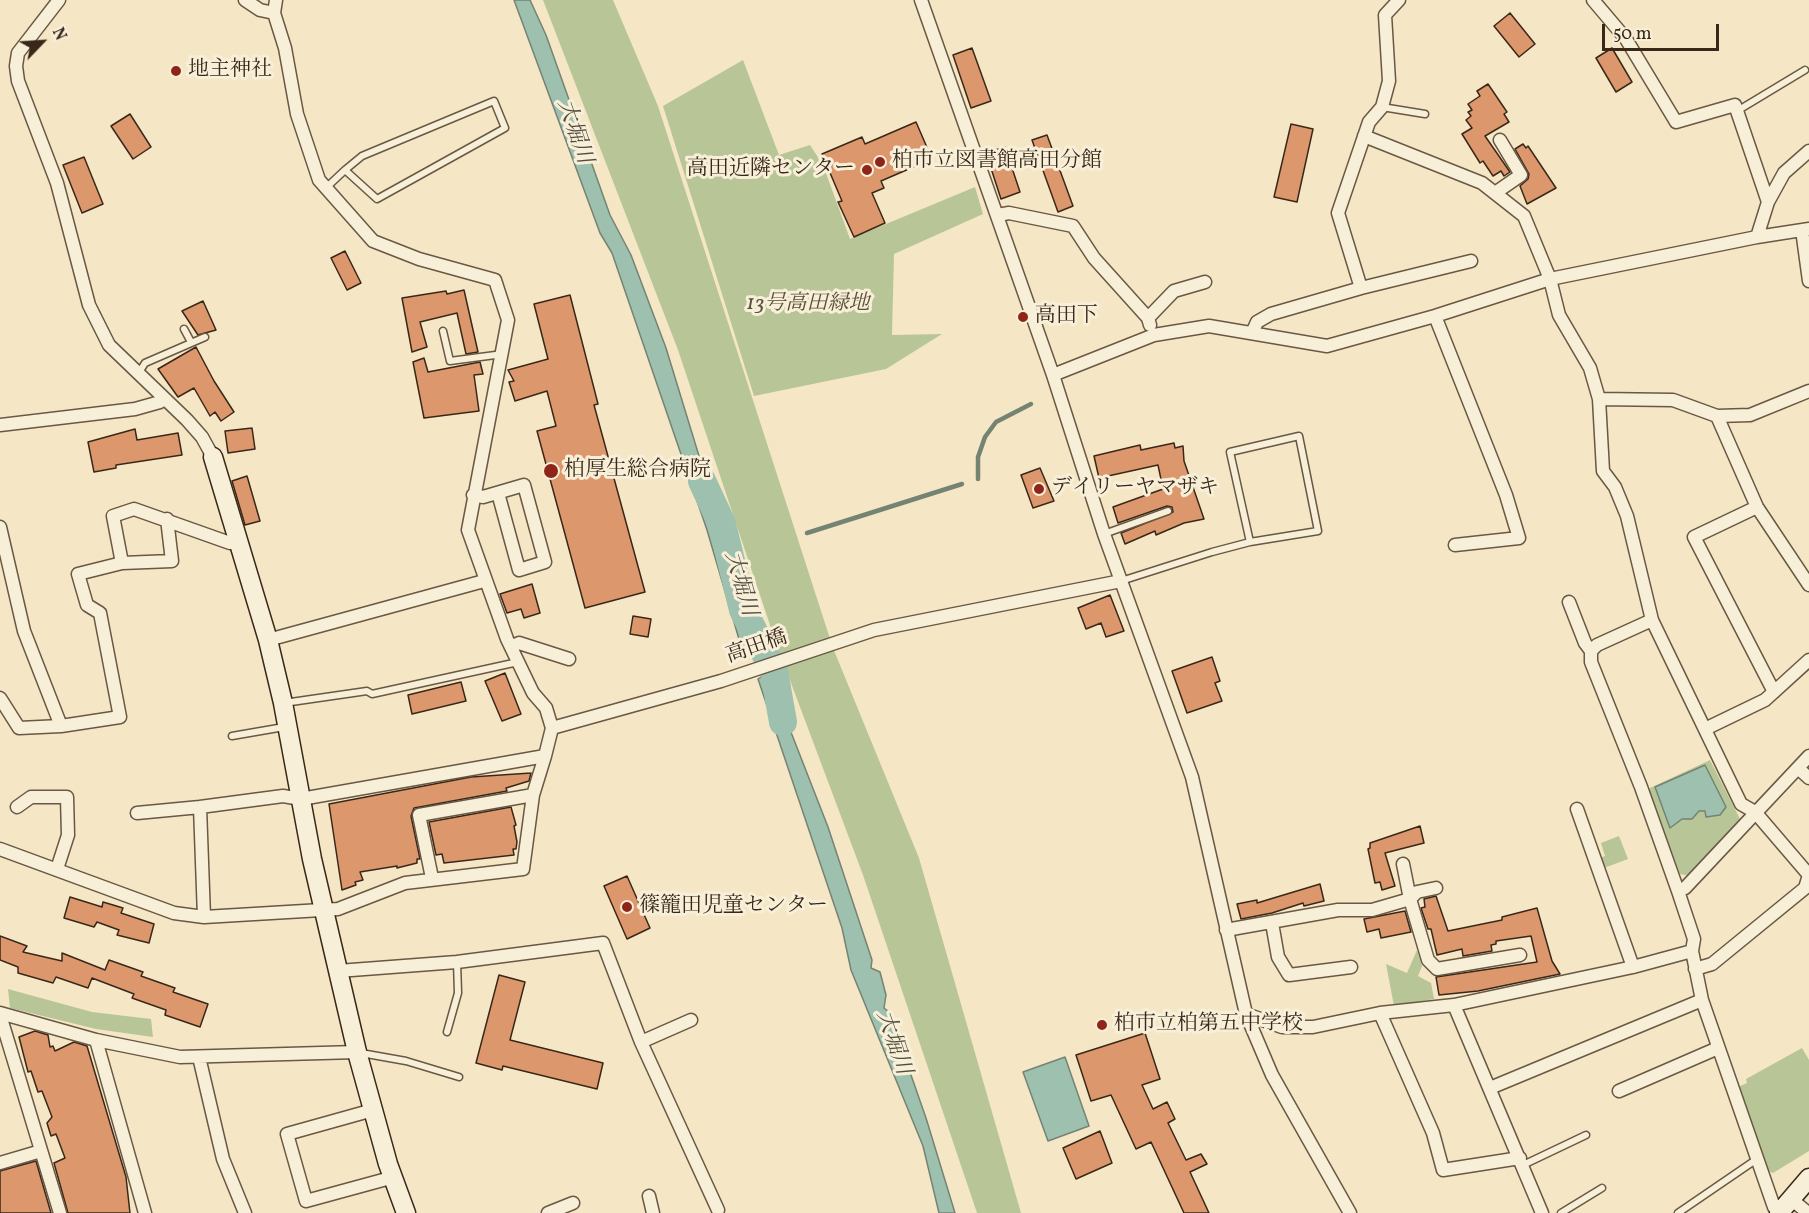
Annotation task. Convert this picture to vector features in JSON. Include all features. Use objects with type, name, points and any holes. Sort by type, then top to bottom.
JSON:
[{"type":"street","points":[[59,0],[18,52],[18,81],[57,183],[89,305],[109,345],[202,437],[213,456],[268,640],[284,703],[301,799],[357,1052],[406,1213]]},
{"type":"street","points":[[245,0],[260,10],[274,13]]},
{"type":"street","points":[[0,849],[174,913],[204,916],[338,909],[405,884],[432,878],[523,869],[533,795],[552,728],[546,708],[533,693],[511,647],[484,581],[468,530],[508,320],[495,280],[419,260],[373,242],[326,189],[313,169],[303,136],[285,48],[274,13],[276,0]]},
{"type":"street","points":[[921,0],[1053,375],[1104,534],[1192,777],[1246,1014],[1272,1075],[1350,1213]]},
{"type":"street","points":[[1361,288],[1338,213],[1369,122],[1382,107],[1389,81],[1385,15],[1399,0]]},
{"type":"street","points":[[1593,0],[1626,39],[1676,122],[1735,105],[1768,202]]},
{"type":"street","points":[[1364,136],[1482,183],[1524,216],[1550,279],[1559,315],[1590,368],[1599,399],[1603,471],[1615,488],[1627,516],[1652,620],[1741,804],[1755,812],[1809,875],[1805,888],[1712,964],[1695,969]]},
{"type":"street","points":[[1495,193],[1521,175],[1500,140]]},
{"type":"street","points":[[1757,237],[1768,202],[1784,173],[1809,151]]},
{"type":"street","points":[[998,215],[1009,213],[1073,226],[1094,258],[1148,318],[1154,334]]},
{"type":"street","points":[[1053,375],[1154,334],[1209,326],[1253,331],[1327,346],[1435,316],[1550,279],[1757,237],[1806,230],[1809,281]]},
{"type":"street","points":[[1253,331],[1257,322],[1270,314],[1361,288],[1471,261]]},
{"type":"street","points":[[1148,318],[1174,291],[1205,282]]},
{"type":"street","points":[[1435,316],[1506,495],[1519,538],[1455,545]]},
{"type":"street","points":[[1599,399],[1673,400],[1716,416],[1750,415],[1809,391]]},
{"type":"street","points":[[0,425],[135,409],[159,402],[163,397]]},
{"type":"street","points":[[1716,416],[1757,507],[1809,585]]},
{"type":"street","points":[[473,495],[483,497],[525,485],[545,562],[519,570],[498,493]]},
{"type":"street","points":[[1757,507],[1694,537],[1774,692]]},
{"type":"street","points":[[122,563],[113,516],[134,509],[230,543],[238,541]]},
{"type":"street","points":[[0,698],[19,728],[61,726],[120,717],[100,613],[87,605],[78,574],[122,563],[172,561],[167,519]]},
{"type":"street","points":[[0,527],[24,631],[61,726]]},
{"type":"street","points":[[268,640],[484,581]]},
{"type":"street","name":"高田橋","points":[[552,728],[721,681],[874,630],[1121,582]]},
{"type":"street","points":[[1569,602],[1585,644],[1591,651],[1591,662],[1641,787],[1678,891],[1694,939],[1692,951],[1702,1000],[1774,1207],[1808,1213]]},
{"type":"street","points":[[1591,651],[1597,645],[1652,620]]},
{"type":"street","points":[[511,647],[519,643],[569,659]]},
{"type":"street","points":[[1705,729],[1766,700],[1809,660]]},
{"type":"street","points":[[137,813],[283,796],[301,799],[545,756]]},
{"type":"street","points":[[1678,891],[1685,888],[1809,756]]},
{"type":"street","points":[[1798,768],[1809,778]]},
{"type":"street","points":[[432,878],[419,815],[533,795]]},
{"type":"street","points":[[17,807],[31,797],[67,797],[68,835],[57,869]]},
{"type":"street","points":[[200,807],[204,916]]},
{"type":"street","points":[[1577,809],[1633,967]]},
{"type":"street","points":[[1403,864],[1410,899],[1428,960],[1437,969],[1520,955]]},
{"type":"street","points":[[1226,930],[1338,910],[1372,910],[1410,899],[1417,892],[1436,888]]},
{"type":"street","points":[[1272,923],[1278,957],[1289,975],[1351,967]]},
{"type":"street","points":[[338,970],[457,962],[603,944],[641,1042],[718,1210]]},
{"type":"street","points":[[1246,1014],[1282,1027],[1313,1027],[1380,1013],[1454,1005],[1633,967],[1692,951]]},
{"type":"street","points":[[1490,1088],[1702,1000]]},
{"type":"street","points":[[1454,1005],[1542,1213]]},
{"type":"street","points":[[1380,1013],[1433,1134],[1443,1170],[1522,1162]]},
{"type":"street","points":[[0,1014],[96,1040],[180,1057],[357,1052]]},
{"type":"street","points":[[0,1014],[60,1213]]},
{"type":"street","points":[[641,1042],[691,1020]]},
{"type":"street","points":[[96,1040],[145,1213]]},
{"type":"street","points":[[1619,1091],[1718,1048]]},
{"type":"street","points":[[199,1057],[223,1159],[245,1213]]},
{"type":"street","points":[[373,1110],[287,1134],[306,1201],[394,1177]]},
{"type":"street","points":[[0,1163],[40,1151]]},
{"type":"street","points":[[1784,1208],[1809,1178]]},
{"type":"street","points":[[650,1196],[653,1213]]},
{"type":"street","points":[[548,1213],[573,1203]]},
{"type":"lane","points":[[1737,111],[1805,70]]},
{"type":"lane","points":[[326,189],[345,170],[362,156],[494,101],[505,128],[377,199],[345,170]]},
{"type":"lane","points":[[1382,107],[1425,114]]},
{"type":"lane","points":[[184,329],[191,342]]},
{"type":"lane","points":[[443,331],[450,361],[503,354]]},
{"type":"lane","points":[[138,375],[145,363],[205,337]]},
{"type":"lane","points":[[1121,582],[1251,542],[1318,531],[1299,436],[1230,452],[1251,542]]},
{"type":"lane","points":[[1104,534],[1168,511]]},
{"type":"lane","points":[[284,703],[367,691],[372,694],[518,662]]},
{"type":"lane","points":[[232,736],[288,727]]},
{"type":"lane","points":[[447,1032],[458,993],[457,962]]},
{"type":"lane","points":[[357,1052],[406,1061],[459,1077]]},
{"type":"lane","points":[[1522,1162],[1586,1135]]},
{"type":"lane","points":[[1678,1213],[1758,1158]]},
{"type":"lane","points":[[1562,1213],[1602,1188]]},
{"type":"green space","points":[[543,0],[613,0],[658,106],[833,648],[919,858],[1021,1213],[977,1213],[863,875],[776,643],[678,350]]},
{"type":"green space","name":"13号高田緑地","points":[[743,60],[779,155],[810,145],[823,165],[850,239],[975,187],[983,214],[894,254],[892,335],[942,334],[886,369],[754,396],[663,106]]},
{"type":"green space","points":[[1710,760],[1740,819],[1690,876],[1680,874],[1648,789]]},
{"type":"green space","points":[[1619,836],[1628,859],[1604,868],[1600,858],[1605,856],[1601,843]]},
{"type":"green space","points":[[1417,950],[1422,966],[1418,976],[1431,983],[1434,999],[1394,1006],[1386,964],[1407,973]]},
{"type":"green space","points":[[8,989],[92,1012],[151,1019],[153,1037],[96,1029],[10,1008]]},
{"type":"green space","points":[[1802,1048],[1809,1060],[1809,1151],[1773,1173],[1768,1171],[1738,1087],[1747,1083],[1746,1079]]},
{"type":"water","points":[[514,0],[530,0],[546,35],[610,215],[631,255],[666,348],[740,590],[761,650],[747,653],[741,646],[707,530],[612,253],[600,233]]},
{"type":"water","points":[[773,669],[780,704],[828,827],[872,960],[871,968],[880,972],[886,995],[884,1008],[889,1012],[926,1118],[955,1213],[939,1213],[923,1146],[851,970],[842,928],[758,679]]},
{"type":"water","points":[[1705,765],[1726,807],[1720,815],[1706,817],[1705,811],[1699,811],[1692,819],[1682,819],[1670,828],[1655,787]]},
{"type":"water","points":[[1065,1057],[1089,1126],[1048,1141],[1023,1072]]},
{"type":"building","points":[[1510,13],[1535,44],[1519,57],[1494,26]]},
{"type":"building","points":[[972,48],[991,101],[971,108],[953,55]]},
{"type":"building","points":[[1612,48],[1632,82],[1616,92],[1596,58]]},
{"type":"building","points":[[1488,84],[1507,112],[1504,114],[1509,122],[1485,136],[1510,172],[1504,176],[1501,171],[1493,176],[1483,161],[1480,163],[1462,134],[1472,128],[1466,120],[1471,116],[1468,112],[1472,110],[1468,104],[1480,96],[1477,91]]},
{"type":"building","points":[[130,114],[151,147],[133,159],[111,126]]},
{"type":"building","name":"高田近隣センター","points":[[916,122],[932,159],[881,181],[884,188],[872,193],[885,223],[854,237],[838,202],[842,201],[822,154],[862,137],[865,144]]},
{"type":"building","points":[[1291,124],[1313,129],[1297,202],[1274,197]]},
{"type":"building","points":[[1047,135],[1073,206],[1058,212],[1032,140]]},
{"type":"building","points":[[1523,144],[1526,148],[1528,146],[1556,188],[1527,204],[1520,186],[1528,179],[1529,174],[1515,149]]},
{"type":"building","points":[[1005,147],[1020,192],[1001,199],[986,153]]},
{"type":"building","points":[[84,157],[103,204],[82,213],[63,165]]},
{"type":"building","points":[[345,251],[361,283],[347,290],[331,258]]},
{"type":"building","points":[[464,290],[478,352],[466,354],[457,313],[420,322],[427,347],[412,352],[402,298]]},
{"type":"building","name":"柏厚生総合病院","points":[[570,295],[598,404],[594,405],[645,592],[585,608],[537,431],[556,426],[547,391],[515,401],[509,382],[514,381],[508,370],[548,359],[534,304]]},
{"type":"building","points":[[203,301],[216,330],[198,335],[182,311]]},
{"type":"building","points":[[196,347],[234,412],[221,421],[215,412],[210,416],[194,388],[178,397],[158,369]]},
{"type":"building","points":[[424,358],[428,372],[480,362],[483,374],[474,375],[479,411],[424,418],[413,362]]},
{"type":"building","points":[[252,428],[255,449],[228,453],[225,431]]},
{"type":"building","points":[[135,429],[137,440],[178,433],[182,455],[116,465],[116,468],[94,472],[88,442]]},
{"type":"building","points":[[1174,443],[1175,448],[1183,446],[1184,461],[1204,519],[1184,523],[1156,535],[1155,531],[1125,544],[1121,533],[1173,512],[1172,507],[1167,506],[1118,523],[1113,507],[1163,489],[1158,465],[1099,478],[1094,456],[1140,445],[1141,450]]},
{"type":"building","points":[[1040,468],[1054,501],[1033,508],[1021,475]]},
{"type":"building","points":[[247,476],[260,521],[245,525],[232,481]]},
{"type":"building","points":[[532,584],[540,613],[524,618],[521,609],[507,613],[500,594]]},
{"type":"building","points":[[1110,595],[1124,631],[1106,637],[1101,623],[1086,629],[1078,608]]},
{"type":"building","points":[[633,616],[651,619],[648,637],[630,634]]},
{"type":"building","points":[[1212,657],[1220,681],[1215,683],[1222,701],[1187,713],[1172,671]]},
{"type":"building","points":[[505,673],[521,714],[502,721],[485,681]]},
{"type":"building","points":[[461,682],[466,701],[412,714],[408,695]]},
{"type":"building","points":[[531,773],[529,781],[506,788],[507,791],[414,808],[411,816],[420,859],[417,859],[417,863],[397,868],[397,866],[360,872],[363,880],[342,890],[329,804],[471,777]]},
{"type":"building","points":[[511,807],[516,825],[514,826],[517,842],[516,849],[513,849],[514,855],[444,863],[442,854],[436,855],[429,822]]},
{"type":"building","points":[[1420,826],[1424,843],[1385,853],[1395,886],[1382,890],[1380,882],[1375,883],[1368,849],[1370,843]]},
{"type":"building","name":"篠籠田児童センター","points":[[627,876],[650,928],[627,939],[604,886]]},
{"type":"building","points":[[1320,884],[1324,901],[1304,906],[1303,903],[1272,913],[1241,919],[1237,904],[1257,900],[1257,903]]},
{"type":"building","points":[[1436,896],[1448,931],[1502,920],[1502,917],[1537,908],[1552,961],[1560,974],[1478,991],[1439,995],[1436,977],[1537,962],[1531,936],[1496,941],[1496,944],[1491,945],[1492,951],[1463,956],[1462,949],[1437,955],[1431,929],[1428,929],[1421,908],[1425,907],[1424,899]]},
{"type":"building","points":[[70,897],[102,907],[103,902],[123,908],[121,913],[154,924],[149,943],[117,935],[119,930],[97,922],[94,927],[64,918]]},
{"type":"building","points":[[1405,911],[1411,932],[1381,938],[1379,929],[1367,932],[1364,919]]},
{"type":"building","points":[[0,936],[27,946],[23,952],[62,961],[62,953],[105,970],[109,960],[143,972],[141,976],[175,988],[173,992],[208,1004],[200,1027],[165,1015],[166,1010],[132,998],[134,994],[92,978],[88,988],[56,977],[53,983],[18,973],[18,967],[0,960]]},
{"type":"building","points":[[499,975],[525,982],[510,1040],[603,1063],[597,1089],[503,1066],[502,1070],[476,1063]]},
{"type":"building","points":[[35,1031],[48,1035],[50,1047],[53,1046],[55,1051],[74,1042],[87,1046],[126,1177],[130,1213],[68,1213],[54,1163],[65,1158],[56,1134],[51,1136],[47,1123],[52,1117],[42,1091],[38,1092],[31,1071],[28,1072],[19,1037]]},
{"type":"building","points":[[1145,1033],[1160,1079],[1142,1085],[1153,1109],[1167,1102],[1175,1119],[1168,1123],[1186,1160],[1201,1154],[1207,1164],[1190,1172],[1209,1213],[1184,1213],[1151,1142],[1136,1149],[1111,1095],[1091,1101],[1076,1055]]},
{"type":"building","points":[[1100,1131],[1112,1163],[1076,1179],[1063,1148]]},
{"type":"building","points":[[36,1161],[51,1213],[0,1213],[0,1171]]},
{"type":"waterway","points":[[978,479],[978,457],[985,437],[996,422],[1031,404]]},
{"type":"waterway","name":"大堀川","points":[[702,481],[722,524],[743,610],[774,671],[783,722]]},
{"type":"waterway","points":[[807,533],[962,484]]},
{"type":"place","name":"地主神社","points":[[176,71]]},
{"type":"place","name":"柏市立図書館高田分館","points":[[880,162]]},
{"type":"place","name":"高田近隣センター","points":[[867,170]]},
{"type":"place","name":"高田下","points":[[1023,317]]},
{"type":"place","name":"柏厚生総合病院","points":[[551,471]]},
{"type":"place","name":"デイリーヤマザキ","points":[[1039,489]]},
{"type":"place","name":"篠籠田児童センター","points":[[627,907]]},
{"type":"place","name":"柏市立柏第五中学校","points":[[1102,1025]]}]
